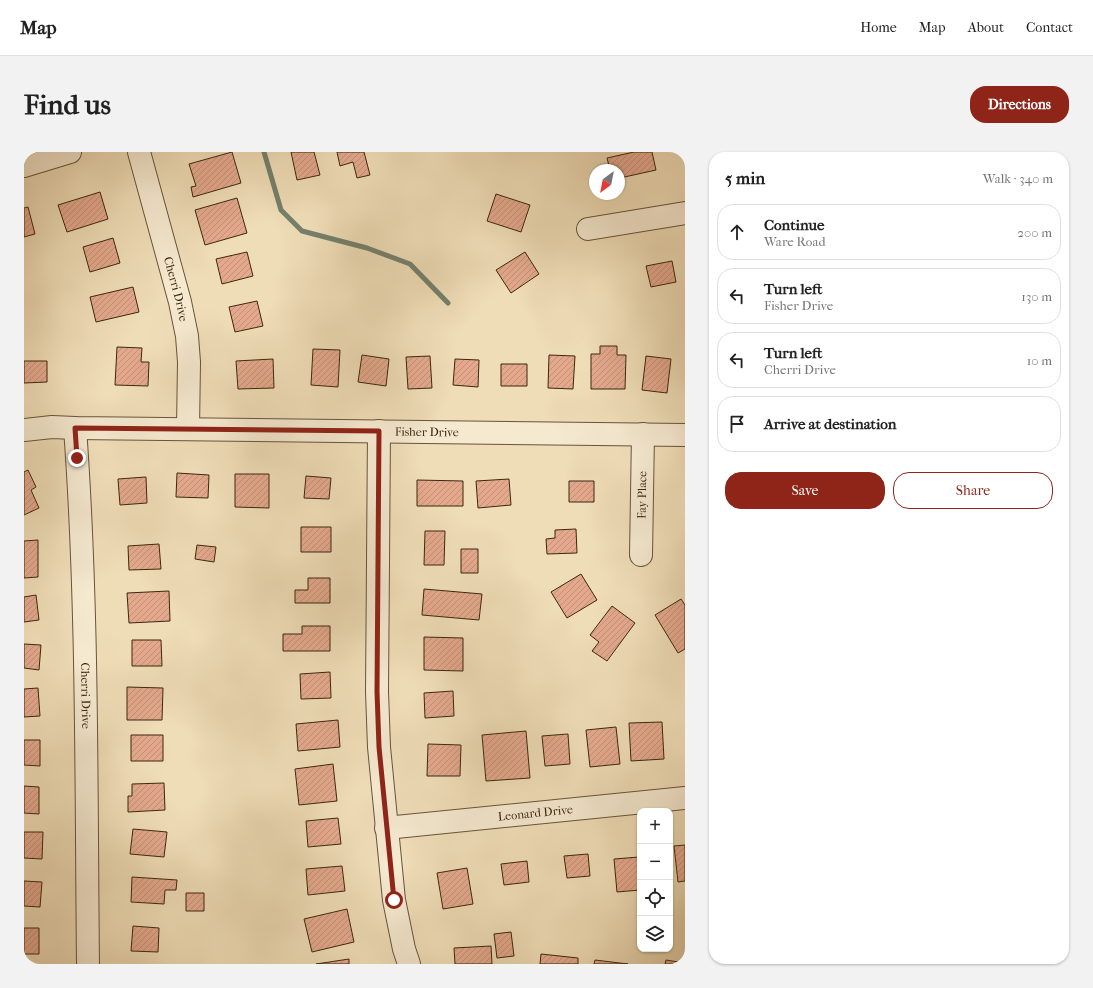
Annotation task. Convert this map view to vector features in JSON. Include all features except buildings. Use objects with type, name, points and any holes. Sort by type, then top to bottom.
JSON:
[{"type":"street","name":"Cherri Drive","points":[[139,152],[180,302],[187,336],[189,362],[188,429]]},
{"type":"street","points":[[24,166],[57,154]]},
{"type":"street","points":[[588,229],[685,213]]},
{"type":"street","name":"Fisher Drive","points":[[24,430],[52,427],[685,435]]},
{"type":"street","name":"Cherri Drive","points":[[75,428],[79,492],[85,685],[88,964]]},
{"type":"street","points":[[379,431],[377,692],[379,747],[394,900],[404,949],[409,964]]},
{"type":"street","name":"Fay Place","points":[[641,555],[643,434]]},
{"type":"street","name":"Leonard Drive","points":[[386,828],[685,798]]},
{"type":"waterway","points":[[264,152],[281,210],[302,231],[367,248],[410,264],[448,303]]},
{"type":"route","points":[[77,458],[75,428],[379,431],[377,692],[379,747],[394,900]]}]
